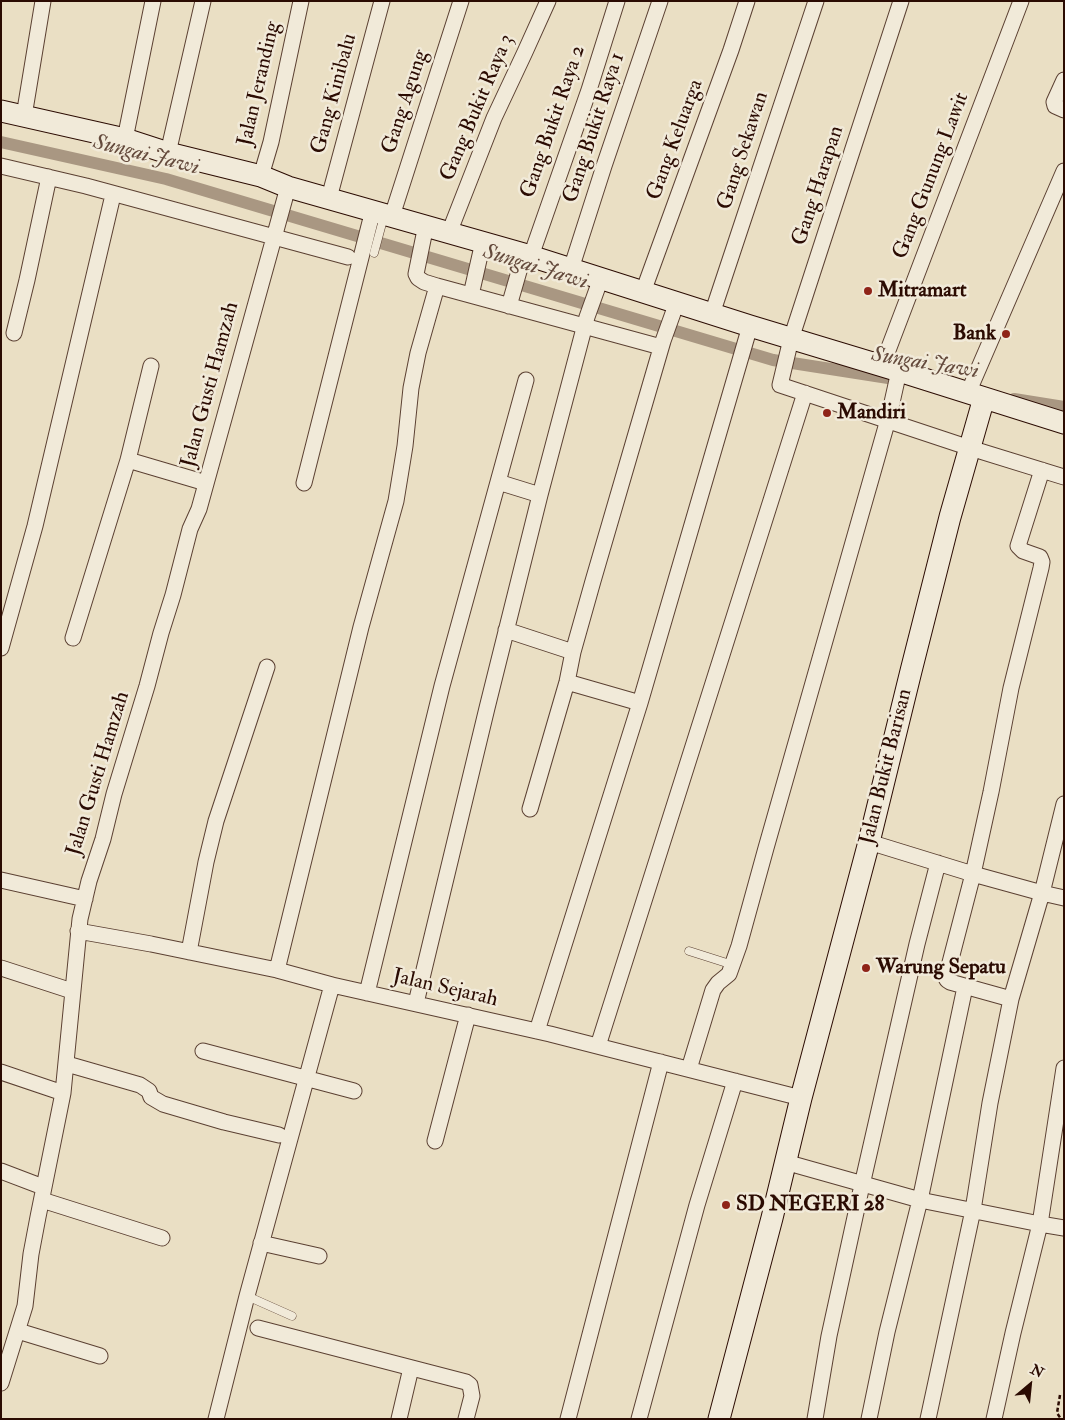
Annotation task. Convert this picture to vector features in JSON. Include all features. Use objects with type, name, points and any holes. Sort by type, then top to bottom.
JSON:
[{"type":"street","points":[[24,116],[43,1]]},
{"type":"street","points":[[125,139],[152,1]]},
{"type":"street","points":[[168,153],[203,1]]},
{"type":"street","name":"Jalan Jeranding","points":[[261,176],[271,142],[301,1]]},
{"type":"street","name":"Gang Kinibalu","points":[[329,198],[382,1]]},
{"type":"street","name":"Gang Agung","points":[[304,483],[380,218],[460,1]]},
{"type":"street","name":"Gang Bukit Raya 3","points":[[449,233],[494,118],[548,1]]},
{"type":"street","name":"Gang Bukit Raya 2","points":[[510,302],[589,90],[617,1]]},
{"type":"street","name":"Gang Bukit Raya 1","points":[[571,269],[660,1]]},
{"type":"street","name":"Gang Keluarga","points":[[643,292],[747,1]]},
{"type":"street","name":"Gang Sekawan","points":[[712,314],[816,1]]},
{"type":"street","name":"Gang Harapan","points":[[805,393],[781,382],[790,345],[901,1]]},
{"type":"street","name":"Gang Gunung Lawit","points":[[733,965],[888,419],[893,373],[1021,1]]},
{"type":"street","points":[[1064,80],[1054,102],[1054,106],[1064,110]]},
{"type":"street","points":[[1,112],[125,139],[168,153],[261,176],[287,191],[329,198],[425,233],[449,233],[482,249],[571,269],[599,283],[643,292],[676,306],[712,314],[748,332],[893,373],[978,400],[1057,421]]},
{"type":"street","points":[[1,166],[274,233],[348,257]]},
{"type":"street","points":[[978,400],[1064,171]]},
{"type":"street","points":[[14,333],[48,177]]},
{"type":"street","name":"Jalan Gusti Hamzah","points":[[1,1383],[25,1306],[31,1254],[63,1093],[78,931],[89,881],[148,686],[190,529],[199,509],[287,191]]},
{"type":"street","points":[[1,648],[35,526],[113,195]]},
{"type":"street","points":[[425,233],[416,274],[424,282],[437,286],[472,289],[510,302],[662,344]]},
{"type":"street","points":[[472,289],[482,249]]},
{"type":"street","points":[[416,1003],[540,495],[586,322],[599,283]]},
{"type":"street","points":[[277,970],[361,627],[396,501],[405,446],[411,388],[418,353],[437,286]]},
{"type":"street","points":[[530,809],[567,682],[573,652],[662,344],[676,306]]},
{"type":"street","points":[[537,1031],[640,702],[748,332]]},
{"type":"street","points":[[73,638],[128,460],[151,366]]},
{"type":"street","points":[[366,993],[442,686],[526,380]]},
{"type":"street","points":[[598,1046],[805,393],[971,442],[1064,477]]},
{"type":"street","name":"Jalan Bukit Barisan","points":[[718,1419],[772,1218],[800,1098],[870,842],[911,670],[971,442],[978,400]]},
{"type":"street","points":[[128,460],[206,483]]},
{"type":"street","points":[[1011,999],[965,987],[950,982],[946,978],[973,874],[1011,688],[1041,568],[1042,562],[1040,557],[1023,551],[1018,546],[1042,470]]},
{"type":"street","points":[[498,482],[540,495]]},
{"type":"street","points":[[506,630],[573,652]]},
{"type":"street","points":[[189,952],[206,862],[216,821],[267,667]]},
{"type":"street","points":[[567,682],[640,702]]},
{"type":"street","points":[[928,1419],[973,1210],[990,1103],[1011,999],[1042,893],[1064,804]]},
{"type":"street","points":[[870,842],[973,874],[1064,898]]},
{"type":"street","points":[[815,1419],[829,1336],[862,1185],[917,944],[938,863]]},
{"type":"street","points":[[1,880],[85,899]]},
{"type":"street","name":"Jalan Sejarah","points":[[78,931],[277,970],[366,993],[537,1031],[800,1098]]},
{"type":"street","points":[[689,1069],[713,990],[718,982],[729,974],[733,965]]},
{"type":"street","points":[[1,968],[72,991]]},
{"type":"street","points":[[216,1419],[261,1243],[332,985]]},
{"type":"street","points":[[870,1419],[887,1332],[920,1200],[965,987]]},
{"type":"street","points":[[435,1141],[468,1015]]},
{"type":"street","points":[[203,1051],[354,1091]]},
{"type":"street","points":[[568,1419],[661,1062]]},
{"type":"street","points":[[67,1064],[140,1085],[149,1091],[152,1097],[163,1104],[215,1120],[279,1134]]},
{"type":"street","points":[[994,1419],[1040,1224],[1064,1068]]},
{"type":"street","points":[[1,1072],[63,1093]]},
{"type":"street","points":[[639,1419],[697,1204],[735,1081]]},
{"type":"street","points":[[785,1162],[920,1200],[1064,1228]]},
{"type":"street","points":[[1,1171],[43,1194],[162,1238]]},
{"type":"street","points":[[261,1243],[318,1256]]},
{"type":"street","points":[[258,1328],[466,1382],[470,1386],[472,1396],[466,1419]]},
{"type":"street","points":[[18,1331],[100,1356]]},
{"type":"street","points":[[399,1419],[411,1368]]},
{"type":"lane","points":[[689,951],[733,965]]},
{"type":"lane","points":[[247,1296],[292,1316]]},
{"type":"path","points":[[1060,1395],[1057,1413],[1061,1419]]},
{"type":"waterway","name":"Sungai Jawi","points":[[1,142],[166,179],[773,360],[901,380]]},
{"type":"waterway","name":"Sungai Jawi","points":[[1014,399],[1064,407]]},
{"type":"place","name":"Mitramart","points":[[868,291]]},
{"type":"place","name":"Bank","points":[[1006,334]]},
{"type":"place","name":"Mandiri","points":[[827,413]]},
{"type":"place","name":"Warung Sepatu","points":[[866,968]]},
{"type":"place","name":"SD NEGERI 28","points":[[726,1205]]}]
